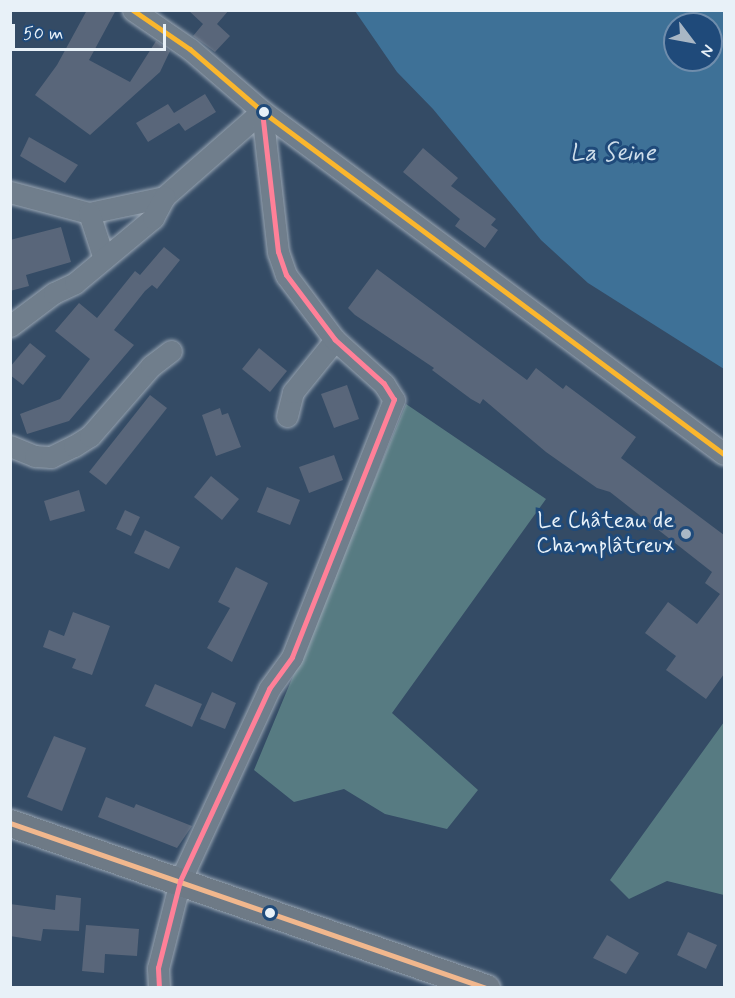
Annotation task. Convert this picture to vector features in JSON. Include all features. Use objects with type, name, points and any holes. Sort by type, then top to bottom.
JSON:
[{"type":"main road","points":[[10,822],[486,987]]},
{"type":"street","points":[[133,10],[190,49],[262,111],[724,454]]},
{"type":"street","points":[[10,326],[104,259],[153,218],[164,197],[262,111]]},
{"type":"street","points":[[159,987],[158,968],[180,881],[269,689],[292,657],[394,400],[384,384],[335,340],[286,275],[278,252],[262,111]]},
{"type":"street","points":[[10,192],[89,213],[164,197]]},
{"type":"street","points":[[89,213],[104,259]]},
{"type":"street","points":[[287,416],[293,392],[335,340]]},
{"type":"street","points":[[10,446],[35,456],[51,457],[74,446],[90,436],[151,366],[171,351]]},
{"type":"green space","points":[[406,404],[546,499],[392,713],[478,790],[447,829],[385,814],[344,789],[294,802],[254,770]]},
{"type":"green space","points":[[724,722],[724,895],[667,881],[629,899],[610,880]]},
{"type":"water","name":"La Seine","points":[[355,11],[724,11],[724,369],[588,283],[541,240],[433,109],[397,72]]},
{"type":"building","points":[[87,10],[116,10],[89,60],[130,82],[156,41],[170,51],[160,72],[90,135],[35,95],[57,65]]},
{"type":"building","points":[[188,10],[229,10],[217,24],[230,36],[215,52],[193,36],[203,24]]},
{"type":"building","points":[[205,94],[216,112],[185,131],[179,123],[148,142],[136,123],[168,104],[174,113]]},
{"type":"building","points":[[29,137],[78,165],[65,183],[20,156]]},
{"type":"building","points":[[423,148],[458,178],[451,186],[496,219],[491,225],[498,230],[485,248],[455,226],[460,219],[403,172]]},
{"type":"building","points":[[61,227],[71,262],[26,275],[29,286],[10,291],[10,240]]},
{"type":"building","points":[[164,247],[180,260],[157,289],[152,285],[145,291],[114,330],[134,345],[69,421],[27,434],[20,414],[60,399],[90,359],[55,331],[79,303],[97,318],[135,271],[140,275]]},
{"type":"building","points":[[377,269],[527,380],[536,368],[563,389],[566,385],[636,437],[621,458],[724,535],[724,674],[706,699],[666,670],[676,656],[645,633],[668,602],[697,624],[720,594],[705,583],[712,572],[610,492],[597,488],[546,452],[483,399],[480,404],[471,399],[432,370],[434,368],[355,315],[348,308]]},
{"type":"building","points":[[30,343],[46,356],[23,385],[10,375],[10,367]]},
{"type":"building","points":[[259,348],[287,371],[270,392],[242,369]]},
{"type":"building","points":[[347,385],[359,419],[334,428],[321,394]]},
{"type":"building","points":[[150,395],[167,408],[106,485],[89,472]]},
{"type":"building","points":[[220,408],[222,415],[228,413],[241,447],[216,456],[202,415]]},
{"type":"building","points":[[334,455],[343,480],[309,493],[299,467]]},
{"type":"building","points":[[211,476],[239,499],[222,520],[194,497]]},
{"type":"building","points":[[267,487],[300,500],[290,525],[257,512]]},
{"type":"building","points":[[79,490],[85,511],[50,521],[44,501]]},
{"type":"building","points":[[125,510],[140,517],[131,536],[116,529]]},
{"type":"building","points":[[145,530],[180,547],[169,569],[134,553]]},
{"type":"building","points":[[236,567],[268,583],[232,662],[207,648],[230,608],[218,602]]},
{"type":"building","points":[[73,612],[110,626],[92,675],[72,668],[76,659],[43,647],[49,630],[64,636]]},
{"type":"building","points":[[155,684],[202,704],[192,727],[145,706]]},
{"type":"building","points":[[212,692],[236,703],[225,729],[200,719]]},
{"type":"building","points":[[54,736],[86,748],[62,811],[27,797]]},
{"type":"building","points":[[106,797],[134,808],[136,804],[192,826],[177,848],[98,817]]},
{"type":"building","points":[[56,895],[81,898],[79,931],[43,929],[41,941],[10,936],[10,904],[55,910]]},
{"type":"building","points":[[86,925],[139,929],[137,956],[105,954],[104,973],[82,971]]},
{"type":"building","points":[[688,932],[717,945],[706,969],[677,955]]},
{"type":"building","points":[[607,935],[639,953],[626,974],[593,958]]},
{"type":"transit line","points":[[133,10],[190,49],[262,111],[724,454]]},
{"type":"transit line","points":[[159,988],[158,968],[180,881],[269,689],[292,657],[394,400],[384,384],[335,340],[286,275],[278,252],[262,111]]},
{"type":"transit line","points":[[10,823],[486,988]]},
{"type":"place","name":"Le Château de Champlâtreux","points":[[686,534]]}]
